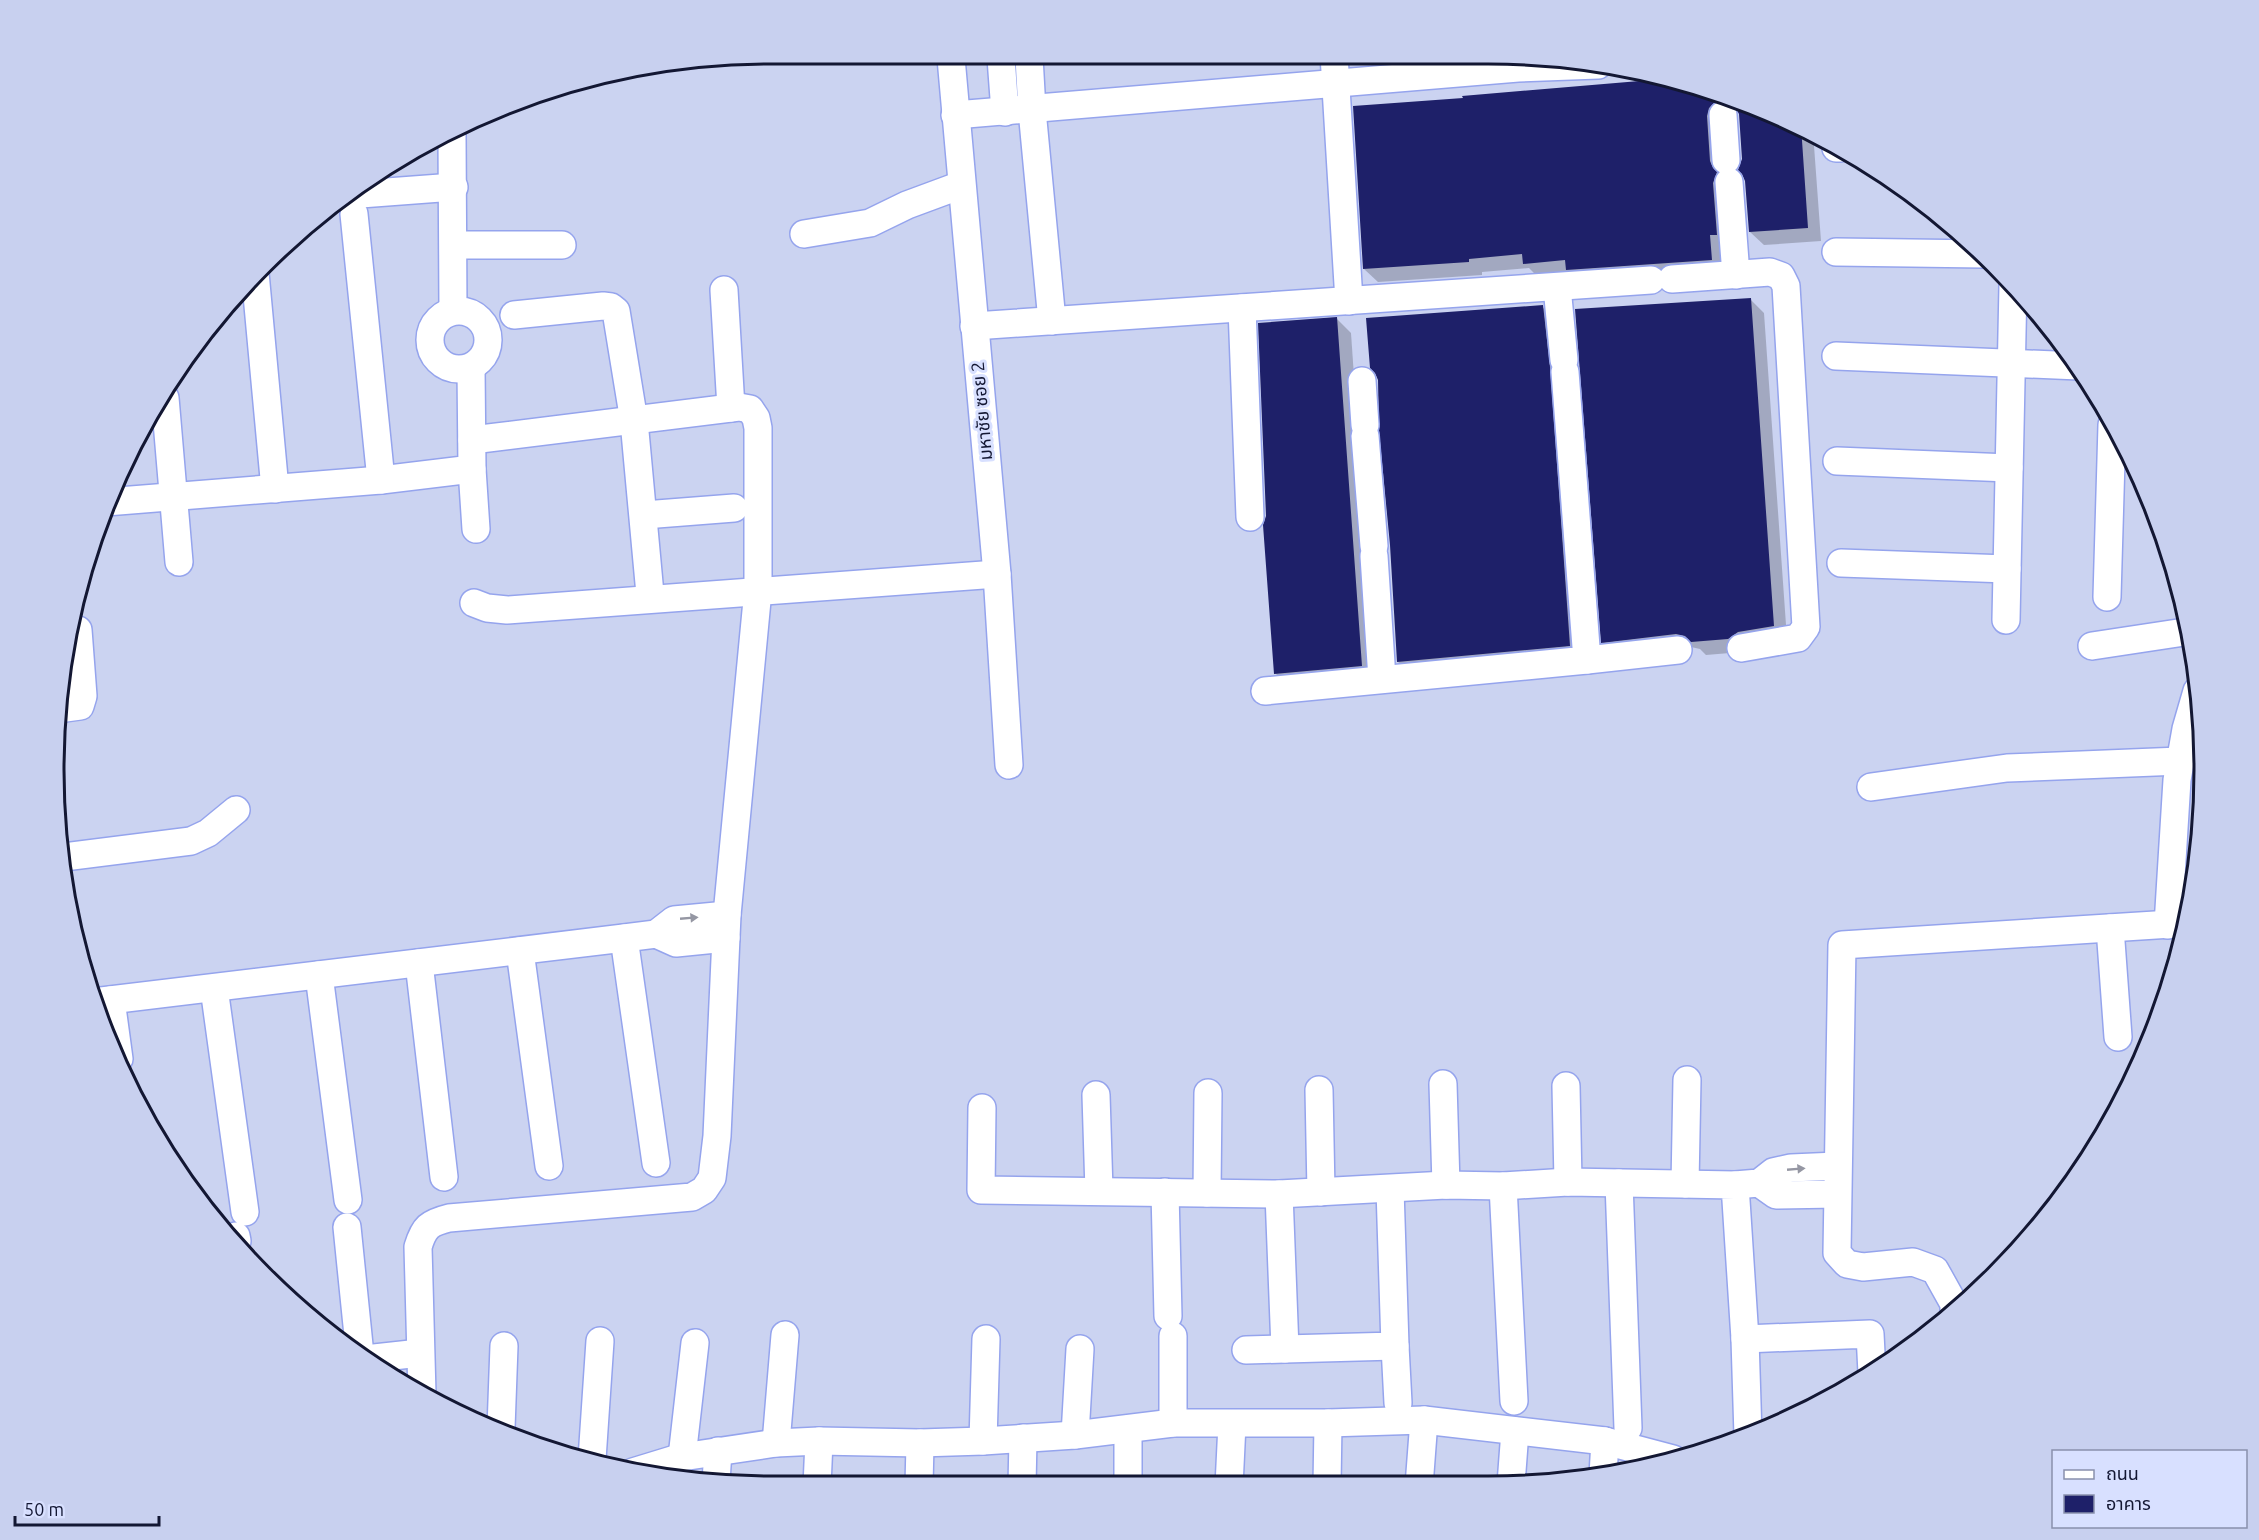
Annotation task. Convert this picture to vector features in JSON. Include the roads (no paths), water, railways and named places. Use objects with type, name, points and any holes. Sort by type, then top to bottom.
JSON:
[{"type":"street","name":"มหาชัย ซอย 2","points":[[951,64],[954,115],[997,574],[1009,765]]},
{"type":"street","points":[[1001,64],[1005,112]]},
{"type":"street","points":[[1029,64],[1052,321]]},
{"type":"street","points":[[1334,64],[1349,301]]},
{"type":"street","points":[[954,115],[1335,84],[1497,64]]},
{"type":"street","points":[[1723,115],[1736,274]]},
{"type":"street","points":[[452,140],[453,311]]},
{"type":"street","points":[[804,234],[870,223],[907,205],[961,185]]},
{"type":"street","points":[[361,196],[454,187]]},
{"type":"street","points":[[357,198],[381,480]]},
{"type":"street","points":[[454,245],[562,245]]},
{"type":"street","points":[[1836,252],[1969,254]]},
{"type":"street","points":[[974,326],[1736,274],[1770,272],[1781,276],[1786,286],[1806,627],[1798,638],[1741,648]]},
{"type":"street","points":[[256,287],[275,489]]},
{"type":"street","points":[[1557,287],[1587,660]]},
{"type":"street","points":[[724,290],[731,408]]},
{"type":"street","points":[[2006,620],[2013,298]]},
{"type":"street","points":[[514,315],[603,306],[611,307],[616,311],[634,422],[650,594]]},
{"type":"street","points":[[1242,308],[1250,517]]},
{"type":"street","points":[[453,311],[472,314],[486,327],[488,346],[485,355],[471,368],[460,370],[449,368],[440,363],[433,354],[430,344],[435,323],[453,311]]},
{"type":"street","points":[[1836,356],[2067,366]]},
{"type":"street","points":[[471,368],[472,469],[476,530]]},
{"type":"street","points":[[1362,381],[1382,679]]},
{"type":"street","points":[[166,406],[179,562]]},
{"type":"street","points":[[421,1383],[418,1247],[423,1232],[434,1222],[460,1217],[693,1197],[704,1190],[712,1178],[717,1136],[726,927],[758,591],[758,428],[756,418],[750,409],[731,408],[634,422],[472,440]]},
{"type":"street","points":[[2107,597],[2112,439]]},
{"type":"street","points":[[1837,461],[2009,468]]},
{"type":"street","points":[[118,501],[381,480],[472,469]]},
{"type":"street","points":[[644,515],[734,508]]},
{"type":"street","points":[[1841,562],[2007,569]]},
{"type":"street","points":[[474,603],[487,608],[507,610],[997,574]]},
{"type":"street","points":[[68,708],[80,706],[83,696],[78,632]]},
{"type":"street","points":[[2092,646],[2181,633]]},
{"type":"street","points":[[1265,691],[1678,650]]},
{"type":"street","points":[[2178,920],[2177,780],[2191,710]]},
{"type":"street","points":[[1871,787],[2007,768],[2180,761]]},
{"type":"street","points":[[70,855],[191,841],[208,833],[236,810]]},
{"type":"street","points":[[103,1001],[656,934],[674,920],[726,927]]},
{"type":"street","points":[[1953,1301],[1935,1270],[1913,1262],[1863,1267],[1847,1264],[1837,1253],[1842,945],[2177,924]]},
{"type":"street","points":[[2110,928],[2118,1037]]},
{"type":"street","points":[[624,938],[656,1164]]},
{"type":"street","points":[[520,951],[549,1166]]},
{"type":"street","points":[[419,963],[444,1177]]},
{"type":"street","points":[[318,975],[348,1200]]},
{"type":"street","points":[[214,988],[240,1230]]},
{"type":"street","points":[[1685,1184],[1687,1080]]},
{"type":"street","points":[[1443,1084],[1446,1185]]},
{"type":"street","points":[[1566,1086],[1568,1182]]},
{"type":"street","points":[[1319,1090],[1321,1192]]},
{"type":"street","points":[[1207,1192],[1208,1093]]},
{"type":"street","points":[[1096,1095],[1099,1191]]},
{"type":"street","points":[[982,1108],[981,1190],[1279,1194],[1446,1185],[1503,1186],[1568,1182],[1747,1184],[1776,1195],[1837,1194]]},
{"type":"street","points":[[1747,1184],[1773,1172],[1791,1168],[1837,1166]]},
{"type":"street","points":[[1618,1183],[1629,1428]]},
{"type":"street","points":[[1747,1184],[1745,1339],[1748,1426]]},
{"type":"street","points":[[1503,1186],[1514,1401]]},
{"type":"street","points":[[1390,1189],[1398,1403]]},
{"type":"street","points":[[1165,1192],[1173,1424]]},
{"type":"street","points":[[1279,1194],[1285,1349]]},
{"type":"street","points":[[346,1227],[359,1343]]},
{"type":"street","points":[[1745,1339],[1870,1334],[1871,1363]]},
{"type":"street","points":[[776,1443],[785,1335]]},
{"type":"street","points":[[983,1441],[986,1340]]},
{"type":"street","points":[[592,1452],[600,1341]]},
{"type":"street","points":[[682,1457],[695,1343]]},
{"type":"street","points":[[501,1422],[504,1346]]},
{"type":"street","points":[[1246,1350],[1395,1346]]},
{"type":"street","points":[[1075,1435],[1080,1348]]},
{"type":"street","points":[[379,1357],[420,1353]]},
{"type":"street","points":[[656,1466],[682,1457],[776,1443],[983,1441],[1075,1435],[1173,1424],[1424,1420],[1605,1441],[1657,1455]]},
{"type":"street","points":[[1420,1476],[1424,1420]]},
{"type":"street","points":[[1327,1476],[1328,1423]]},
{"type":"street","points":[[1229,1476],[1232,1424]]},
{"type":"street","points":[[1128,1429],[1128,1476]]},
{"type":"street","points":[[1512,1475],[1515,1431]]},
{"type":"street","points":[[1022,1476],[1023,1438]]},
{"type":"street","points":[[817,1476],[819,1441]]},
{"type":"street","points":[[1604,1466],[1605,1441]]},
{"type":"street","points":[[919,1476],[920,1443]]},
{"type":"street","points":[[717,1473],[718,1451]]}]
